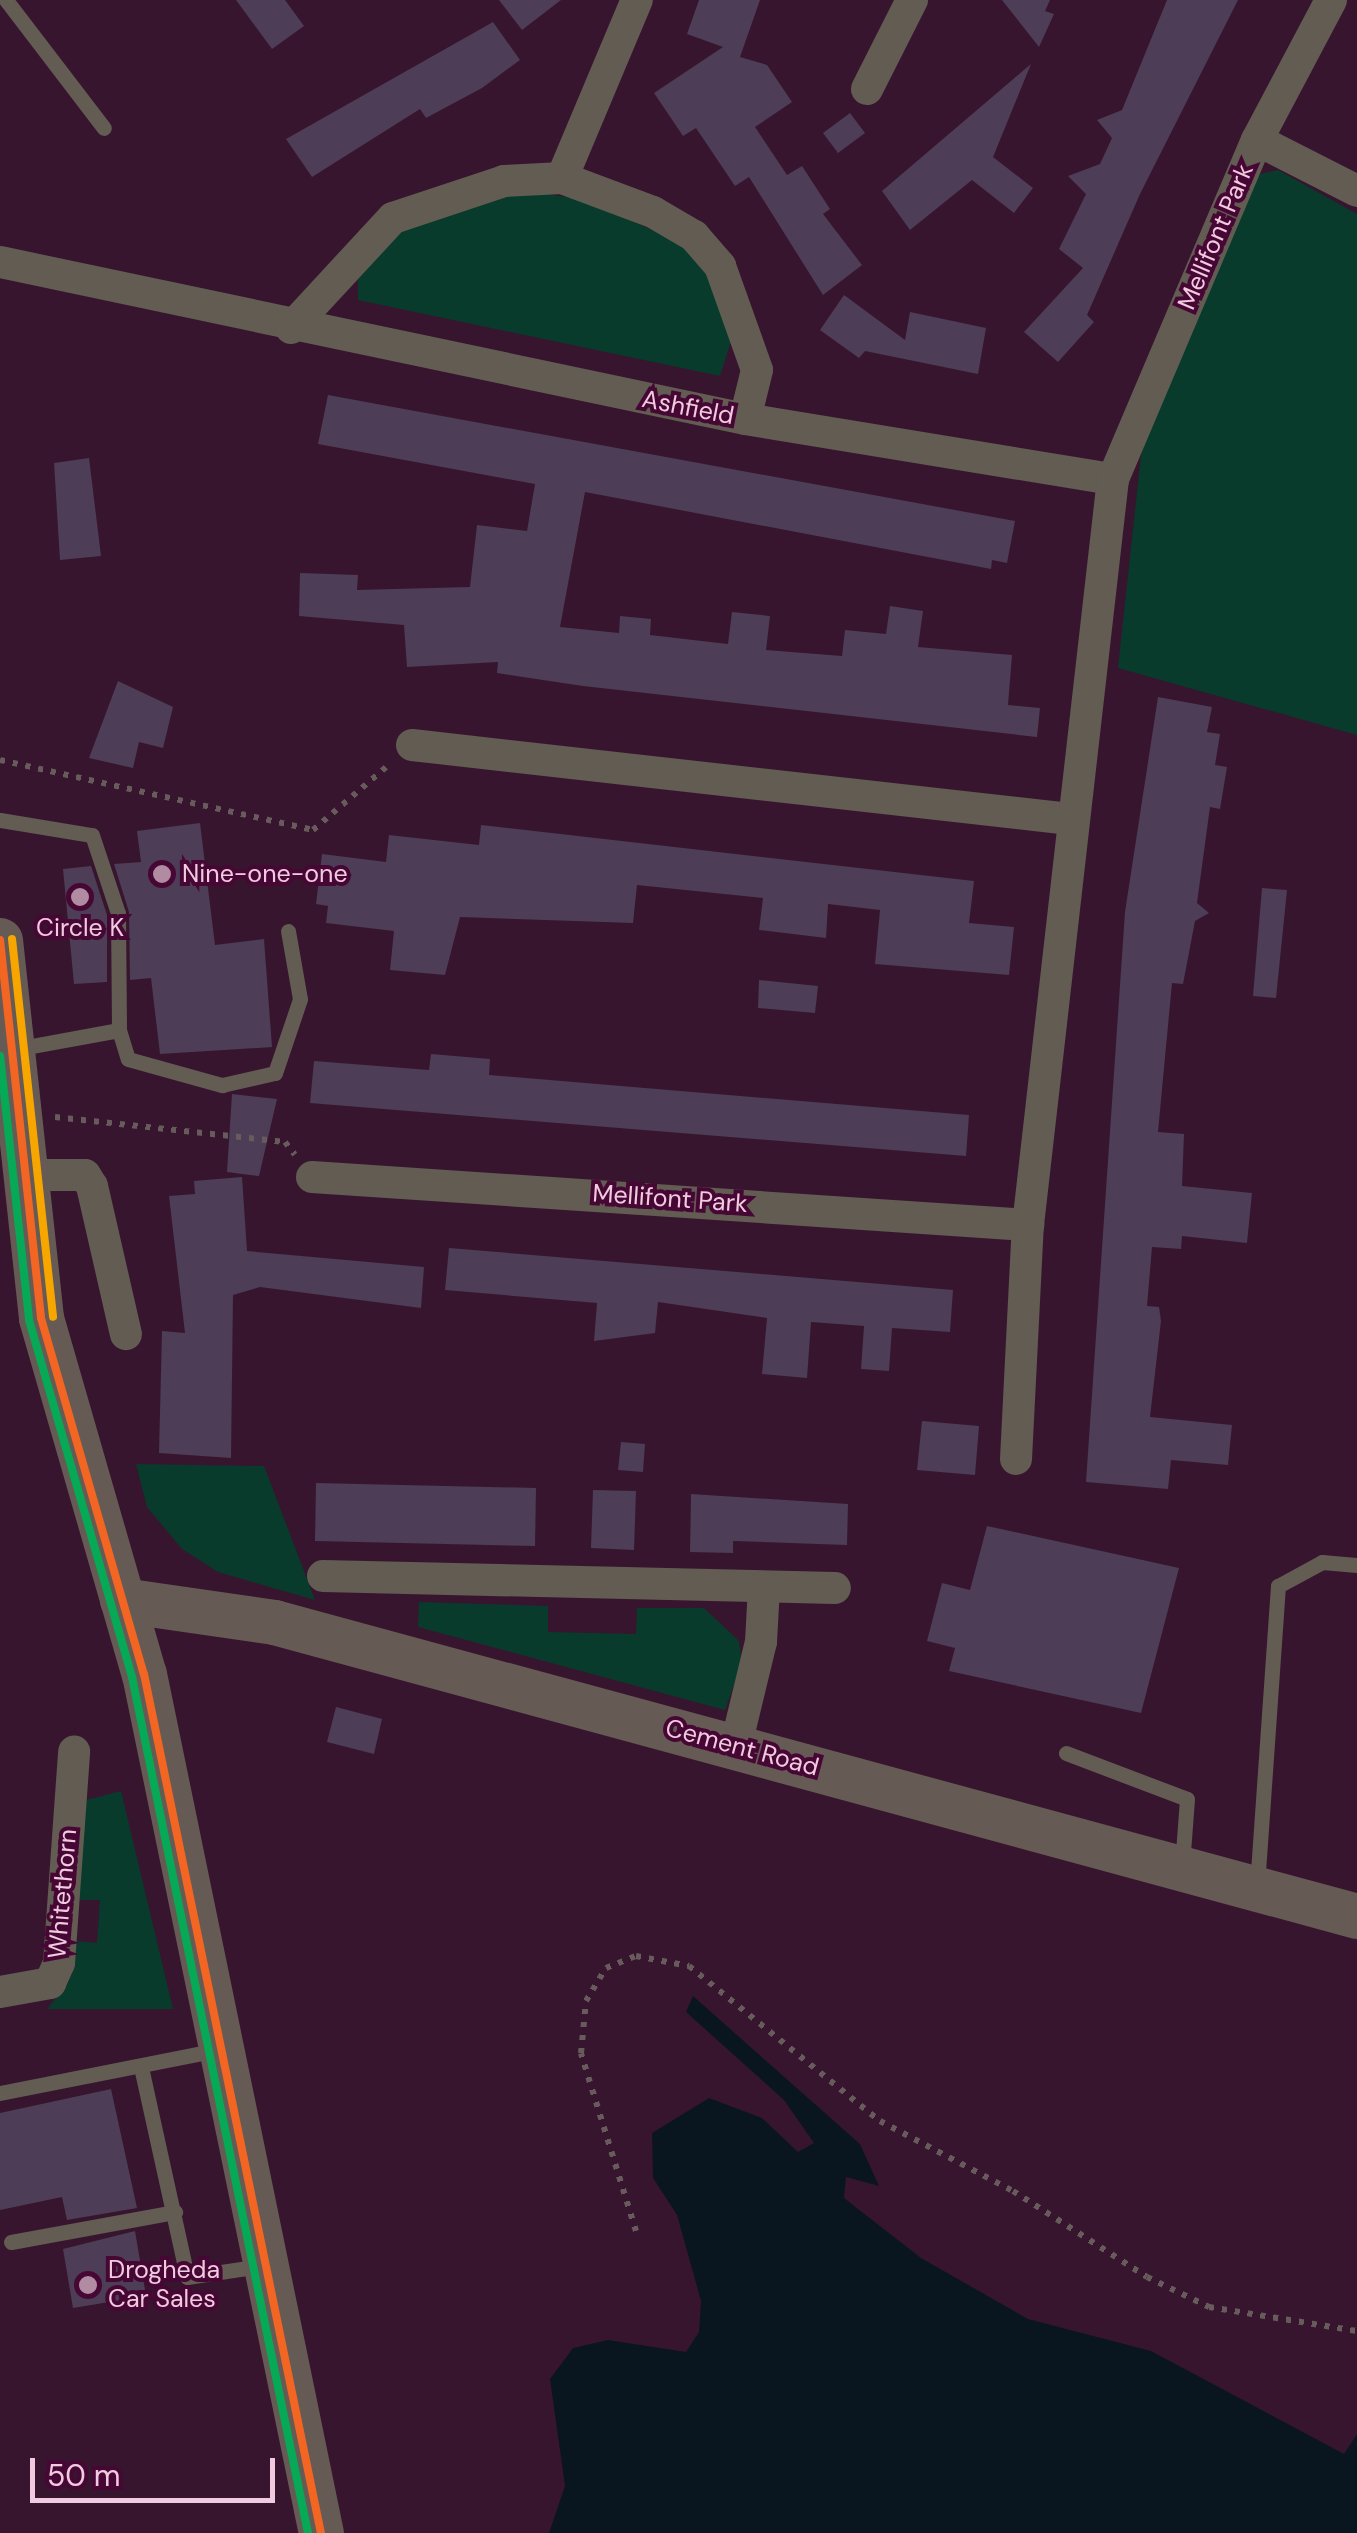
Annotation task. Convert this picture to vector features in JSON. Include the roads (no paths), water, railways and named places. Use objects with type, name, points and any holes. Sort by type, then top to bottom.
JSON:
[{"type":"main road","points":[[0,940],[26,1175],[21,1319],[122,1600],[270,2265],[322,2533]]},
{"type":"main road","name":"Cement Road","points":[[122,1600],[274,1622],[1357,1916]]},
{"type":"street","points":[[562,178],[637,0]]},
{"type":"street","points":[[866,90],[912,0]]},
{"type":"street","name":"Mellifont Park","points":[[1016,1458],[1028,1225],[1070,819],[1112,480],[1257,140],[1331,0]]},
{"type":"street","points":[[1257,140],[1357,190]]},
{"type":"street","name":"Ashfield","points":[[0,262],[291,328],[746,419],[757,370],[720,266],[694,236],[653,212],[562,178],[504,180],[393,218],[291,328]]},
{"type":"street","points":[[746,419],[1112,480]]},
{"type":"street","points":[[412,745],[1070,819]]},
{"type":"street","points":[[26,1175],[85,1176],[92,1186],[126,1334]]},
{"type":"street","name":"Mellifont Park","points":[[312,1177],[1028,1225]]},
{"type":"street","points":[[323,1576],[834,1588]]},
{"type":"street","points":[[736,1746],[761,1642],[764,1587]]},
{"type":"street","name":"Whitethorn","points":[[0,1992],[50,1983],[59,1963],[74,1752]]},
{"type":"lane","points":[[6,0],[104,128]]},
{"type":"lane","points":[[0,820],[101,844],[118,913],[118,1030],[128,1059],[222,1085],[276,1073],[300,998],[288,931]]},
{"type":"lane","points":[[12,1049],[118,1030]]},
{"type":"lane","points":[[1256,1890],[1278,1586],[1322,1562],[1357,1565]]},
{"type":"lane","points":[[1066,1753],[1187,1799],[1192,1817],[1181,1870]]},
{"type":"lane","points":[[0,2093],[222,2049]]},
{"type":"lane","points":[[142,2067],[187,2276],[270,2265]]},
{"type":"lane","points":[[11,2242],[176,2212]]},
{"type":"water","points":[[693,1996],[860,2144],[879,2186],[846,2177],[844,2198],[921,2258],[1028,2319],[1151,2351],[1344,2454],[1357,2434],[1357,2533],[549,2533],[565,2486],[550,2379],[573,2348],[608,2340],[686,2352],[699,2332],[701,2301],[677,2215],[653,2178],[652,2133],[709,2098],[762,2118],[798,2152],[814,2143],[784,2100],[686,2012]]},
{"type":"place","name":"Nine-one-one","points":[[162,874]]},
{"type":"place","name":"Circle K","points":[[80,897]]},
{"type":"place","name":"Drogheda Car Sales","points":[[88,2285]]}]
